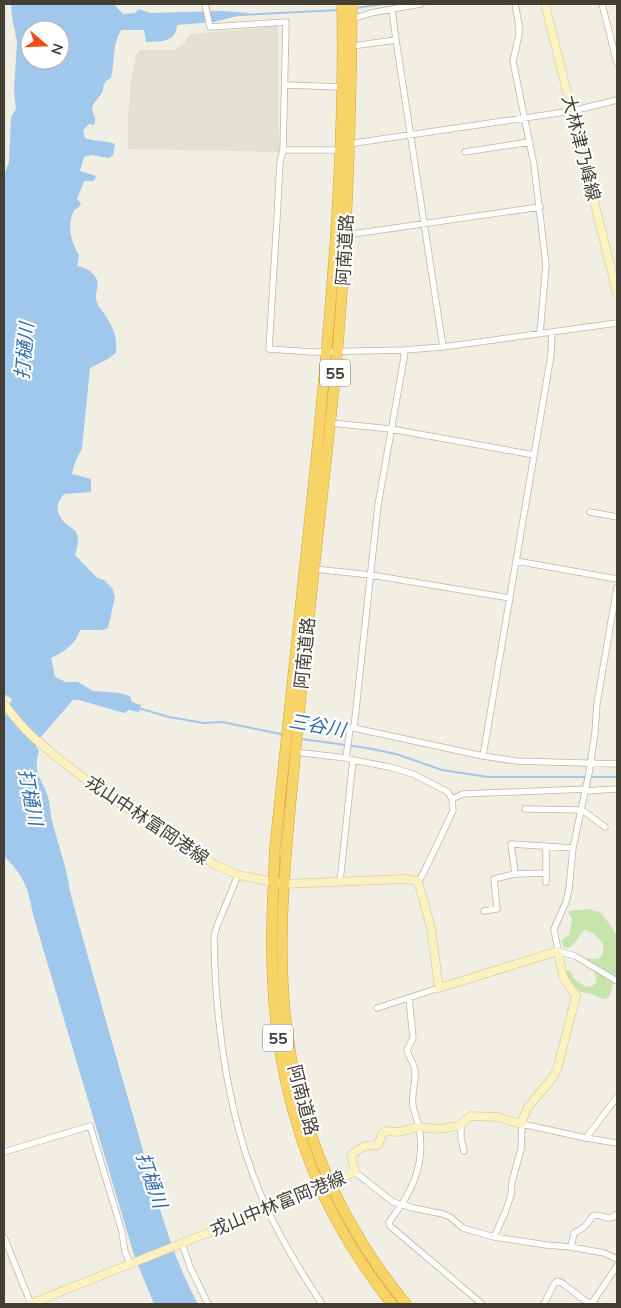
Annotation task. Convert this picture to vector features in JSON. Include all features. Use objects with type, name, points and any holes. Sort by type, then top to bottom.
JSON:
[{"type":"highway","name":"阿南道路","points":[[295,726],[332,351],[346,235],[352,46],[349,17],[342,4]]},
{"type":"highway","name":"阿南道路","points":[[352,4],[341,87],[331,423],[292,749],[275,846],[278,884],[272,986],[278,1038],[295,1120],[358,1256],[392,1304]]},
{"type":"highway","name":"阿南道路","points":[[324,1186],[368,1252],[406,1304]]},
{"type":"main road","name":"大林津乃峰線","points":[[545,4],[617,293]]},
{"type":"main road","name":"戎山中林富岡港線","points":[[5,706],[39,743],[79,775],[196,854],[238,875],[278,884],[405,879],[418,881]]},
{"type":"main road","points":[[418,881],[431,928],[438,988],[558,951],[563,977],[574,992],[575,1002],[555,1074],[528,1107],[522,1124]]},
{"type":"main road","name":"戎山中林富岡港線","points":[[31,1304],[356,1172],[350,1154],[364,1146],[378,1145],[382,1134],[386,1131],[398,1132],[419,1128],[438,1130],[461,1125],[471,1116],[497,1117],[522,1124]]},
{"type":"street","points":[[349,17],[421,4]]},
{"type":"street","points":[[514,4],[519,25],[513,62],[530,142],[540,207],[546,265],[540,333]]},
{"type":"street","points":[[602,4],[617,63]]},
{"type":"street","points":[[206,6],[210,27],[286,22],[283,150],[280,172],[270,349],[332,351],[404,350],[443,347],[617,323]]},
{"type":"street","points":[[392,9],[443,347]]},
{"type":"street","points":[[352,46],[396,40]]},
{"type":"street","points":[[285,85],[341,87]]},
{"type":"street","points":[[283,150],[340,150],[350,143],[526,119],[572,111],[617,100]]},
{"type":"street","points":[[465,152],[530,142]]},
{"type":"street","points":[[346,235],[540,207]]},
{"type":"street","points":[[484,756],[551,355],[552,332]]},
{"type":"street","points":[[346,756],[371,575],[378,504],[404,350]]},
{"type":"street","points":[[331,423],[391,430],[534,454]]},
{"type":"street","points":[[590,512],[617,516]]},
{"type":"street","points":[[516,562],[617,578]]},
{"type":"street","points":[[314,569],[371,575],[510,598]]},
{"type":"street","points":[[617,587],[597,703],[589,773],[573,848],[566,902],[554,929],[558,951],[575,956],[617,980]]},
{"type":"street","points":[[295,726],[351,730],[516,761],[617,764]]},
{"type":"street","points":[[292,749],[346,756],[353,760],[389,766],[413,774],[448,792],[452,799],[452,811],[418,881]]},
{"type":"street","points":[[340,881],[353,760]]},
{"type":"street","points":[[452,799],[463,794],[476,795],[586,788],[617,789]]},
{"type":"street","points":[[525,809],[582,810],[605,827]]},
{"type":"street","points":[[515,874],[511,844],[573,848]]},
{"type":"street","points":[[546,846],[546,882]]},
{"type":"street","points":[[484,911],[497,909],[494,879],[515,874],[546,873]]},
{"type":"street","points":[[238,875],[214,936],[218,1012],[228,1082],[242,1136],[267,1208],[302,1274],[322,1304]]},
{"type":"street","points":[[376,1008],[438,988]]},
{"type":"street","points":[[409,998],[413,1038],[407,1050],[413,1062],[415,1072],[412,1103],[419,1128],[419,1169],[402,1205],[388,1222],[390,1226],[482,1304]]},
{"type":"street","points":[[586,1138],[617,1097]]},
{"type":"street","points":[[494,1237],[505,1213],[510,1195],[521,1149],[522,1124],[617,1143]]},
{"type":"street","points":[[461,1125],[461,1139],[464,1152]]},
{"type":"street","points":[[4,1152],[90,1126],[122,1232],[125,1252],[132,1262]]},
{"type":"street","points":[[356,1172],[386,1197],[402,1205],[443,1214],[450,1217],[463,1228],[494,1237],[604,1253],[617,1259]]},
{"type":"street","points":[[571,1247],[574,1233],[584,1228],[593,1216],[596,1215],[607,1219],[613,1218],[617,1214]]},
{"type":"street","points":[[4,1237],[31,1304]]},
{"type":"street","points":[[181,1244],[208,1304]]},
{"type":"street","points":[[544,1304],[557,1281],[587,1302],[593,1304],[617,1266]]},
{"type":"shaded area","points":[[278,26],[279,152],[128,149],[131,81],[136,55],[139,50],[176,50],[183,45],[190,34]]},
{"type":"green space","points":[[587,909],[600,912],[617,936],[617,971],[609,998],[603,999],[592,994],[580,992],[565,972],[568,970],[571,972],[574,979],[586,987],[596,983],[594,969],[586,958],[598,959],[602,954],[604,950],[598,937],[585,930],[569,948],[564,947],[561,941],[569,935],[572,920],[568,911]]},
{"type":"water","name":"打樋川","points":[[11,4],[114,4],[123,14],[135,13],[139,9],[150,13],[220,11],[249,13],[214,22],[177,25],[174,35],[162,41],[146,42],[144,30],[121,30],[115,47],[111,78],[103,86],[103,91],[92,107],[95,118],[94,125],[89,124],[83,130],[85,138],[115,144],[113,155],[109,158],[91,155],[84,157],[80,171],[96,176],[94,181],[84,181],[77,199],[81,203],[74,210],[70,227],[73,244],[79,255],[77,266],[90,271],[97,281],[96,300],[114,331],[116,353],[90,368],[82,448],[72,474],[91,479],[91,492],[64,494],[59,501],[58,511],[61,518],[75,530],[77,535],[78,544],[75,555],[97,578],[104,580],[112,588],[115,597],[108,628],[103,630],[80,630],[76,639],[69,647],[51,658],[55,677],[66,682],[78,682],[93,691],[130,696],[132,702],[141,705],[139,712],[129,710],[124,713],[73,700],[40,738],[36,747],[39,751],[37,758],[38,774],[48,797],[52,821],[65,865],[70,892],[164,1224],[179,1265],[198,1304],[154,1304],[134,1255],[34,918],[28,891],[22,878],[4,856],[4,718],[12,699],[4,694],[4,175],[9,162],[11,117],[16,109],[14,90],[17,42]]},
{"type":"waterway","points":[[356,8],[383,4]]},
{"type":"waterway","points":[[239,15],[339,10]]},
{"type":"waterway","name":"三谷川","points":[[138,708],[169,717],[204,723],[222,722],[285,735]]},
{"type":"waterway","name":"三谷川","points":[[302,739],[367,748],[396,754],[442,770],[488,777],[617,777]]}]
